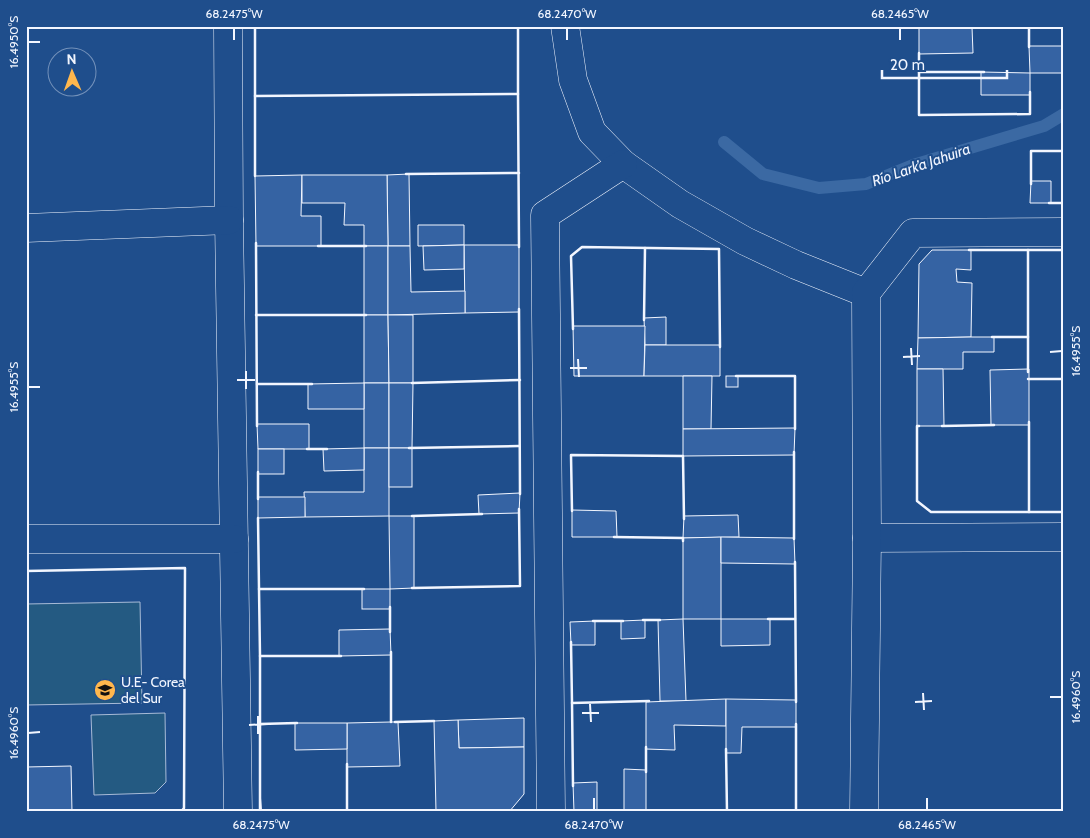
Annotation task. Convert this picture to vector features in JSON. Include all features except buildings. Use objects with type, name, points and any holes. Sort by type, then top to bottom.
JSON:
[{"type":"street","points":[[228,26],[238,812]]},
{"type":"street","points":[[565,26],[573,80],[592,132],[623,164],[680,204],[745,241],[796,265],[866,293]]},
{"type":"street","points":[[551,812],[545,215],[623,164]]},
{"type":"street","points":[[26,228],[229,220]]},
{"type":"street","points":[[864,812],[866,293],[913,233],[1064,232]]},
{"type":"street","points":[[866,538],[1064,537]]},
{"type":"street","points":[[26,539],[234,539]]},
{"type":"shaded area","points":[[140,602],[142,703],[26,705],[26,604]]},
{"type":"shaded area","points":[[165,713],[166,782],[155,793],[94,795],[91,715]]},
{"type":"waterway","name":"Río Lark’a Jahuira","points":[[724,142],[763,174],[819,188],[866,184],[913,165],[1044,126],[1064,114]]},
{"type":"wall","points":[[255,26],[255,176]]},
{"type":"wall","points":[[518,26],[518,94]]},
{"type":"wall","points":[[970,27],[1006,26]]},
{"type":"wall","points":[[1029,26],[1029,47]]},
{"type":"wall","points":[[919,53],[919,115],[1030,114],[1030,92]]},
{"type":"wall","points":[[919,72],[984,72]]},
{"type":"wall","points":[[255,96],[518,94],[519,247]]},
{"type":"wall","points":[[1031,184],[1031,151],[1064,151]]},
{"type":"wall","points":[[406,174],[519,173]]},
{"type":"wall","points":[[1049,203],[1064,203]]},
{"type":"wall","points":[[256,243],[257,426]]},
{"type":"wall","points":[[318,246],[366,246]]},
{"type":"wall","points":[[573,329],[571,256],[582,247],[719,249],[720,347]]},
{"type":"wall","points":[[644,320],[645,248]]},
{"type":"wall","points":[[969,250],[1064,250]]},
{"type":"wall","points":[[1028,250],[1028,372]]},
{"type":"wall","points":[[519,309],[520,494]]},
{"type":"wall","points":[[256,315],[366,315]]},
{"type":"wall","points":[[992,337],[1028,337]]},
{"type":"wall","points":[[736,376],[795,376],[795,429]]},
{"type":"wall","points":[[1028,379],[1064,379]]},
{"type":"wall","points":[[412,383],[520,380]]},
{"type":"wall","points":[[257,384],[312,384]]},
{"type":"wall","points":[[1029,422],[1029,512]]},
{"type":"wall","points":[[942,426],[994,425]]},
{"type":"wall","points":[[919,426],[917,426],[917,501],[931,512],[1064,512]]},
{"type":"wall","points":[[409,448],[519,446]]},
{"type":"wall","points":[[307,449],[327,449]]},
{"type":"wall","points":[[794,452],[794,539]]},
{"type":"wall","points":[[572,511],[571,455],[683,456],[684,519]]},
{"type":"wall","points":[[258,472],[258,499]]},
{"type":"wall","points":[[412,588],[520,586],[519,509]]},
{"type":"wall","points":[[412,516],[482,514]]},
{"type":"wall","points":[[258,518],[259,589],[364,589]]},
{"type":"wall","points":[[614,537],[683,538],[683,541]]},
{"type":"wall","points":[[795,562],[796,702]]},
{"type":"wall","points":[[26,571],[185,568],[184,808],[181,812]]},
{"type":"wall","points":[[259,589],[260,656],[341,656]]},
{"type":"wall","points":[[390,607],[390,632]]},
{"type":"wall","points":[[768,619],[795,619]]},
{"type":"wall","points":[[643,620],[660,620]]},
{"type":"wall","points":[[593,621],[623,621]]},
{"type":"wall","points":[[571,642],[572,703]]},
{"type":"wall","points":[[391,652],[391,722]]},
{"type":"wall","points":[[260,656],[260,812]]},
{"type":"wall","points":[[573,786],[572,703],[649,701]]},
{"type":"wall","points":[[395,722],[434,721]]},
{"type":"wall","points":[[260,724],[297,723]]},
{"type":"wall","points":[[796,724],[796,812]]},
{"type":"wall","points":[[646,747],[646,772]]},
{"type":"wall","points":[[726,749],[727,812]]},
{"type":"wall","points":[[347,764],[347,812]]},
{"type":"place","name":"U.E- Corea del Sur","points":[[105,690]]}]
